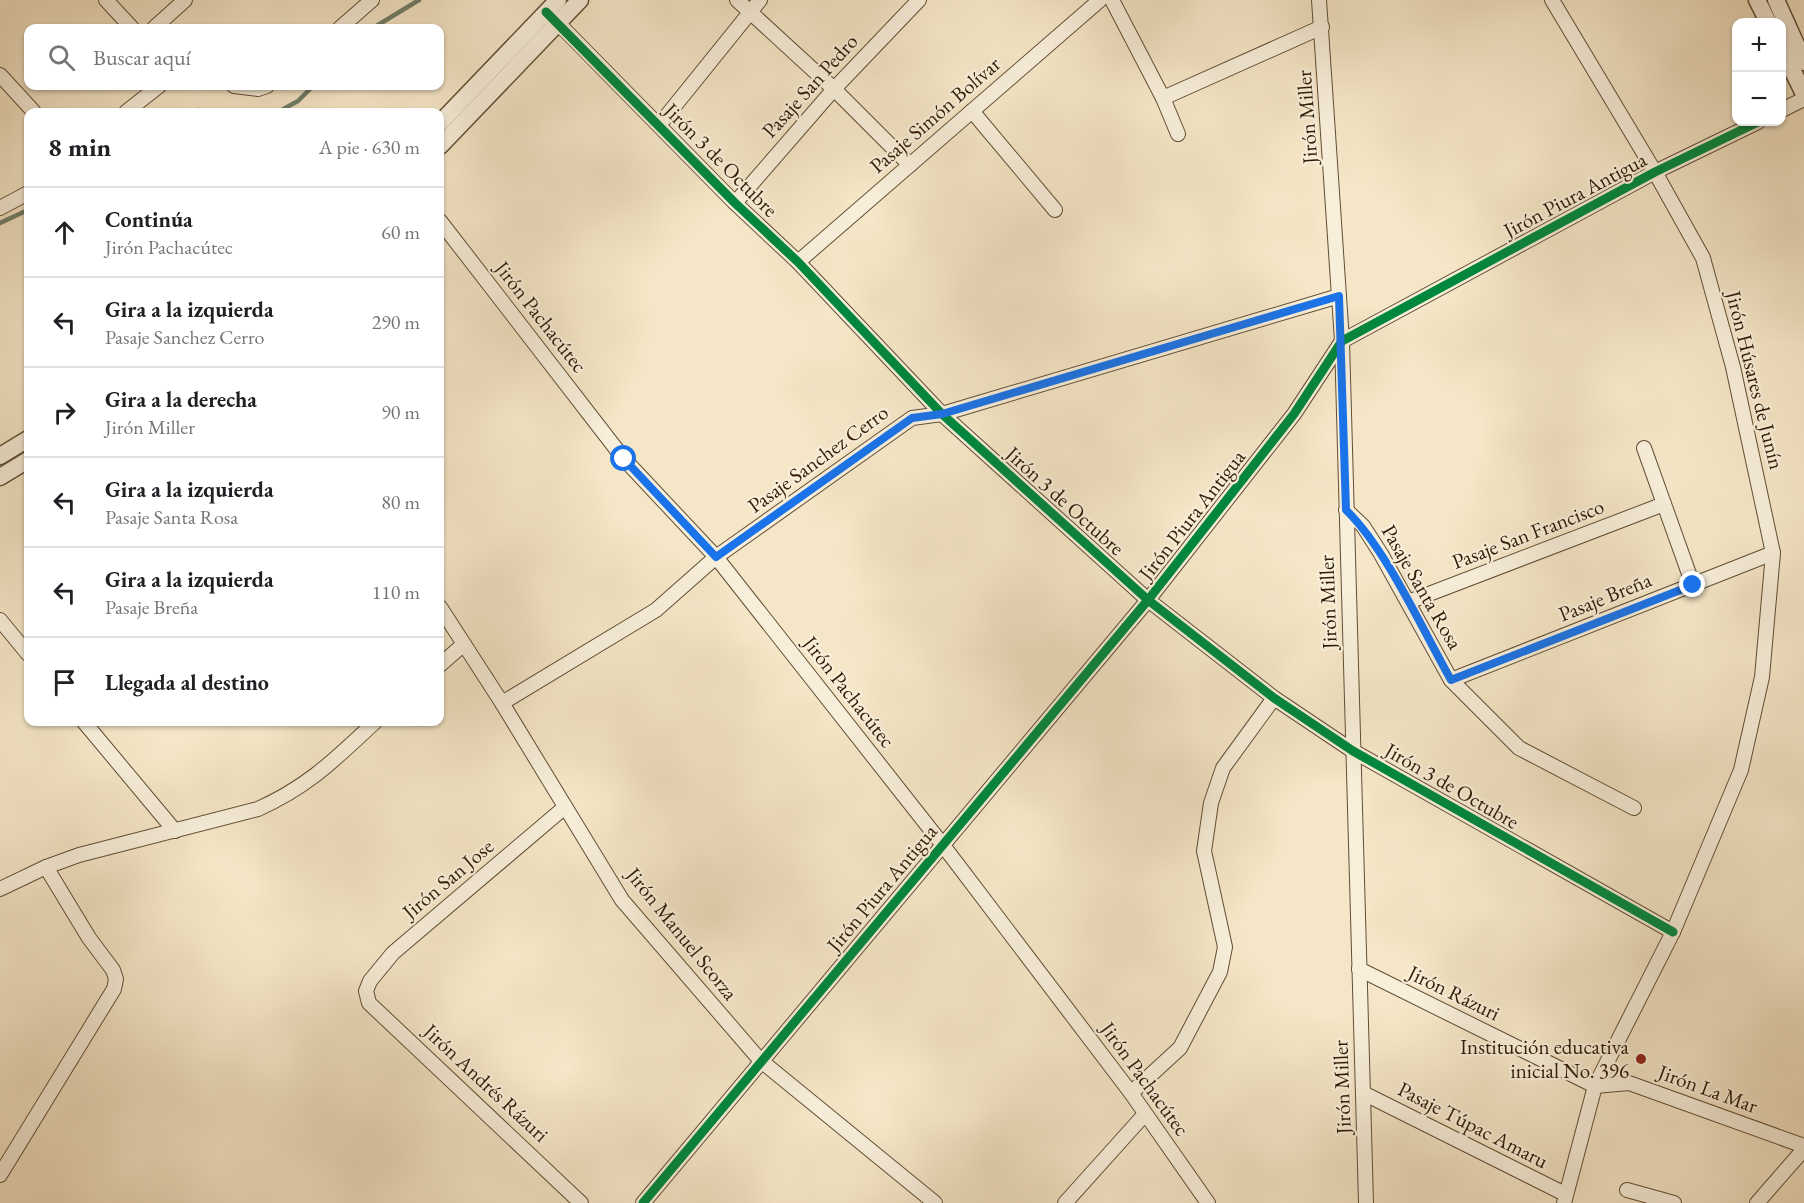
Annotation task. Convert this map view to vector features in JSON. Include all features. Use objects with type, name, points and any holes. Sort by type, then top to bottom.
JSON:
[{"type":"street","points":[[106,0],[128,24]]},
{"type":"street","points":[[158,24],[185,0]]},
{"type":"street","points":[[345,24],[372,0]]},
{"type":"street","points":[[444,119],[554,11],[580,0]]},
{"type":"street","points":[[737,0],[834,89],[910,165]]},
{"type":"street","points":[[660,124],[760,0]]},
{"type":"street","name":"Pasaje San Pedro","points":[[735,203],[834,89],[919,0]]},
{"type":"street","name":"Pasaje Simón Bolívar","points":[[798,262],[1099,0]]},
{"type":"street","points":[[1112,0],[1163,98],[1178,134]]},
{"type":"street","name":"Jirón Miller","points":[[1319,0],[1342,341],[1366,1203]]},
{"type":"street","name":"Jirón Húsares de Junín","points":[[1552,0],[1656,172],[1703,258],[1733,367],[1773,553],[1762,677],[1741,770],[1673,932],[1595,1086],[1565,1198]]},
{"type":"street","points":[[1757,0],[1766,18]]},
{"type":"street","points":[[1776,0],[1804,62]]},
{"type":"street","points":[[444,141],[554,11]]},
{"type":"street","name":"Jirón 3 de Octubre","points":[[554,11],[735,203],[798,262],[942,414],[1148,600],[1274,698],[1353,750],[1673,932]]},
{"type":"street","points":[[1163,98],[1322,27]]},
{"type":"street","points":[[1786,57],[1804,94]]},
{"type":"street","points":[[0,75],[30,108]]},
{"type":"street","points":[[131,108],[154,90]]},
{"type":"street","points":[[1786,108],[1804,99]]},
{"type":"street","points":[[972,111],[1055,210]]},
{"type":"street","name":"Jirón Piura Antigua","points":[[643,1203],[760,1060],[1148,600],[1294,414],[1342,341],[1656,172],[1750,126]]},
{"type":"street","points":[[0,208],[24,195]]},
{"type":"street","name":"Jirón Pachacútec","points":[[444,226],[624,459],[716,557],[942,844],[1131,1093],[1208,1203]]},
{"type":"street","name":"Pasaje Sanchez Cerro","points":[[502,703],[656,610],[716,557],[912,418],[942,414],[1339,296]]},
{"type":"street","points":[[0,456],[24,441]]},
{"type":"street","points":[[1644,448],[1693,585]]},
{"type":"street","points":[[0,477],[24,462]]},
{"type":"street","name":"Pasaje San Francisco","points":[[1408,602],[1664,504]]},
{"type":"street","name":"Pasaje Santa Rosa","points":[[1346,510],[1363,526],[1451,680],[1519,748],[1634,808]]},
{"type":"street","name":"Pasaje Breña","points":[[1451,680],[1773,553]]},
{"type":"street","name":"Jirón Manuel Scorza","points":[[444,613],[502,703],[622,900],[760,1060],[934,1203]]},
{"type":"street","points":[[0,620],[24,649]]},
{"type":"street","points":[[444,662],[464,644]]},
{"type":"street","points":[[1131,1093],[1180,1048],[1220,972],[1225,947],[1204,851],[1211,803],[1223,768],[1274,698]]},
{"type":"street","points":[[87,726],[175,831]]},
{"type":"street","points":[[0,889],[46,867],[79,855],[258,809],[284,797],[315,778],[371,726]]},
{"type":"street","name":"Jirón San Jose","points":[[366,991],[370,981],[393,953],[565,807]]},
{"type":"street","points":[[0,1174],[114,989],[116,979],[113,969],[89,938],[46,867]]},
{"type":"street","name":"Jirón Rázuri","points":[[1359,969],[1595,1086]]},
{"type":"street","name":"Jirón Andrés Rázuri","points":[[366,991],[369,1002],[581,1203]]},
{"type":"street","name":"Jirón La Mar","points":[[1595,1086],[1629,1083],[1804,1147]]},
{"type":"street","name":"Pasaje Túpac Amaru","points":[[1363,1093],[1565,1198]]},
{"type":"street","points":[[1065,1203],[1145,1114]]},
{"type":"street","points":[[1757,1203],[1804,1147]]},
{"type":"street","points":[[1627,1190],[1674,1203]]},
{"type":"waterway","points":[[380,24],[419,0]]},
{"type":"waterway","points":[[285,108],[298,101],[309,90]]},
{"type":"waterway","points":[[0,223],[24,212]]},
{"type":"cycle path","points":[[546,12],[735,203],[798,262],[942,414],[1148,600],[1274,698],[1353,751],[1673,932]]},
{"type":"cycle path","points":[[643,1203],[1148,600],[1294,414],[1342,341],[1655,172],[1750,126]]},
{"type":"place","name":"Institución educativa inicial No. 396","points":[[1641,1059]]},
{"type":"route","points":[[624,459],[716,557],[912,418],[924,414],[942,414],[1339,296],[1346,510],[1363,526],[1381,554],[1451,680],[1693,585]]}]
